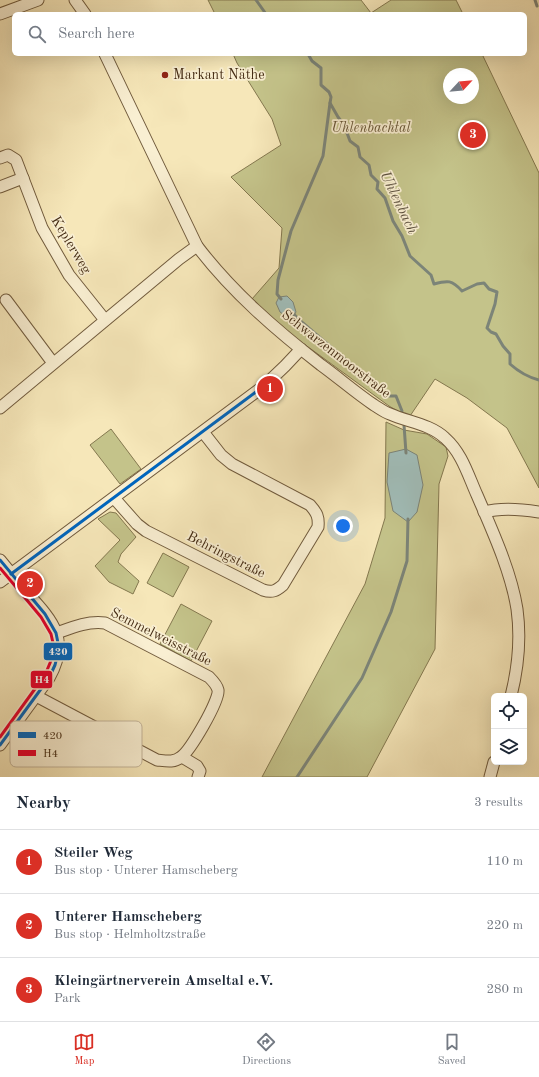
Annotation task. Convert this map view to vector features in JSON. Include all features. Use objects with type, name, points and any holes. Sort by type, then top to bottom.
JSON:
[{"type":"street","points":[[0,14],[38,0]]},
{"type":"street","points":[[74,0],[83,12]]},
{"type":"street","points":[[82,0],[85,12]]},
{"type":"street","name":"Schwarzenmoorstraße","points":[[106,56],[197,246],[208,260],[238,293],[259,313],[301,349],[363,398],[389,414],[434,430],[446,439],[461,458],[503,560],[512,587],[517,609],[519,640],[517,670],[512,693]]},
{"type":"street","name":"Keplerweg","points":[[0,158],[8,155],[16,160],[42,228],[54,250],[70,275],[105,320]]},
{"type":"street","points":[[0,187],[23,178]]},
{"type":"street","points":[[0,408],[179,259],[197,246]]},
{"type":"street","points":[[6,300],[53,363]]},
{"type":"street","points":[[0,582],[264,386],[301,349]]},
{"type":"street","name":"Behringstraße","points":[[114,498],[137,524],[146,531],[263,590],[271,592],[278,590],[283,585],[318,528],[319,520],[317,513],[310,505],[232,464],[221,455],[203,432]]},
{"type":"street","points":[[484,512],[506,509],[539,512]]},
{"type":"street","points":[[0,560],[43,610],[57,633],[59,644],[59,657],[55,668],[18,721]]},
{"type":"street","name":"Semmelweisstraße","points":[[57,633],[82,623],[105,623],[209,677],[215,683],[219,691],[216,702],[189,750],[182,757]]},
{"type":"street","points":[[36,696],[83,721]]},
{"type":"street","points":[[0,745],[10,731]]},
{"type":"street","points":[[142,752],[157,760],[171,761],[182,757],[197,766],[200,771],[198,777]]},
{"type":"street","points":[[490,777],[493,765]]},
{"type":"green space","points":[[208,0],[361,0],[370,12],[214,12]]},
{"type":"green space","points":[[391,0],[456,0],[462,12],[373,12]]},
{"type":"green space","name":"Uhlenbachtal","points":[[234,56],[483,56],[539,173],[539,488],[507,428],[467,398],[435,379],[410,416],[401,413],[389,406],[289,333],[252,299],[279,268],[282,228],[231,177],[281,145],[272,119]]},
{"type":"green space","points":[[386,422],[404,430],[427,434],[446,447],[448,456],[439,484],[435,649],[367,777],[262,777],[365,584],[385,518]]},
{"type":"green space","points":[[111,429],[141,469],[120,484],[90,445]]},
{"type":"green space","points":[[110,512],[116,513],[136,537],[121,554],[118,562],[139,581],[133,594],[109,582],[95,566],[120,540],[98,519]]},
{"type":"green space","points":[[163,553],[189,567],[173,597],[147,583]]},
{"type":"green space","points":[[181,604],[212,621],[191,661],[160,644]]},
{"type":"water","points":[[287,296],[293,302],[296,312],[294,315],[287,317],[280,312],[276,303],[279,297]]},
{"type":"water","points":[[406,449],[417,455],[423,485],[417,512],[408,522],[393,511],[387,482],[389,453]]},
{"type":"waterway","name":"Uhlenbach","points":[[256,0],[265,12]]},
{"type":"waterway","points":[[535,0],[537,6]]},
{"type":"waterway","name":"Uhlenbach","points":[[309,56],[312,61],[321,68],[321,85],[329,92],[331,97],[330,103],[344,125],[350,141],[358,147],[360,157],[369,165],[371,175],[378,182],[377,189],[385,198],[393,221],[402,236],[410,256],[431,275],[434,284],[450,282],[462,291],[477,284],[484,283],[489,289],[497,292],[495,304],[487,328],[496,334],[510,354],[510,364],[523,374],[539,380]]},
{"type":"waterway","points":[[281,299],[277,294],[278,280],[291,231],[323,156],[330,103]]},
{"type":"waterway","points":[[293,313],[388,396],[396,396],[402,411]]},
{"type":"waterway","points":[[404,425],[406,453]]},
{"type":"waterway","points":[[297,777],[362,678],[391,612],[407,561],[408,519]]},
{"type":"transit line","name":"420","points":[[11,574],[264,386]]},
{"type":"transit line","name":"420","points":[[0,560],[45,614],[56,633],[58,643],[58,653],[55,665],[49,678],[18,721]]},
{"type":"transit line","name":"H4","points":[[0,568],[41,617],[51,634],[53,643],[53,653],[45,675],[12,721]]},
{"type":"transit line","name":"H4","points":[[0,737],[10,723]]},
{"type":"transit line","name":"420","points":[[0,745],[10,731]]},
{"type":"place","name":"Markant Näthe","points":[[165,75]]},
{"type":"place","name":"Kleingärtnerverein Amseltal e.V.","points":[[473,135]]},
{"type":"place","name":"Steiler Weg","points":[[270,389]]},
{"type":"place","name":"Unterer Hamscheberg","points":[[30,584]]}]
